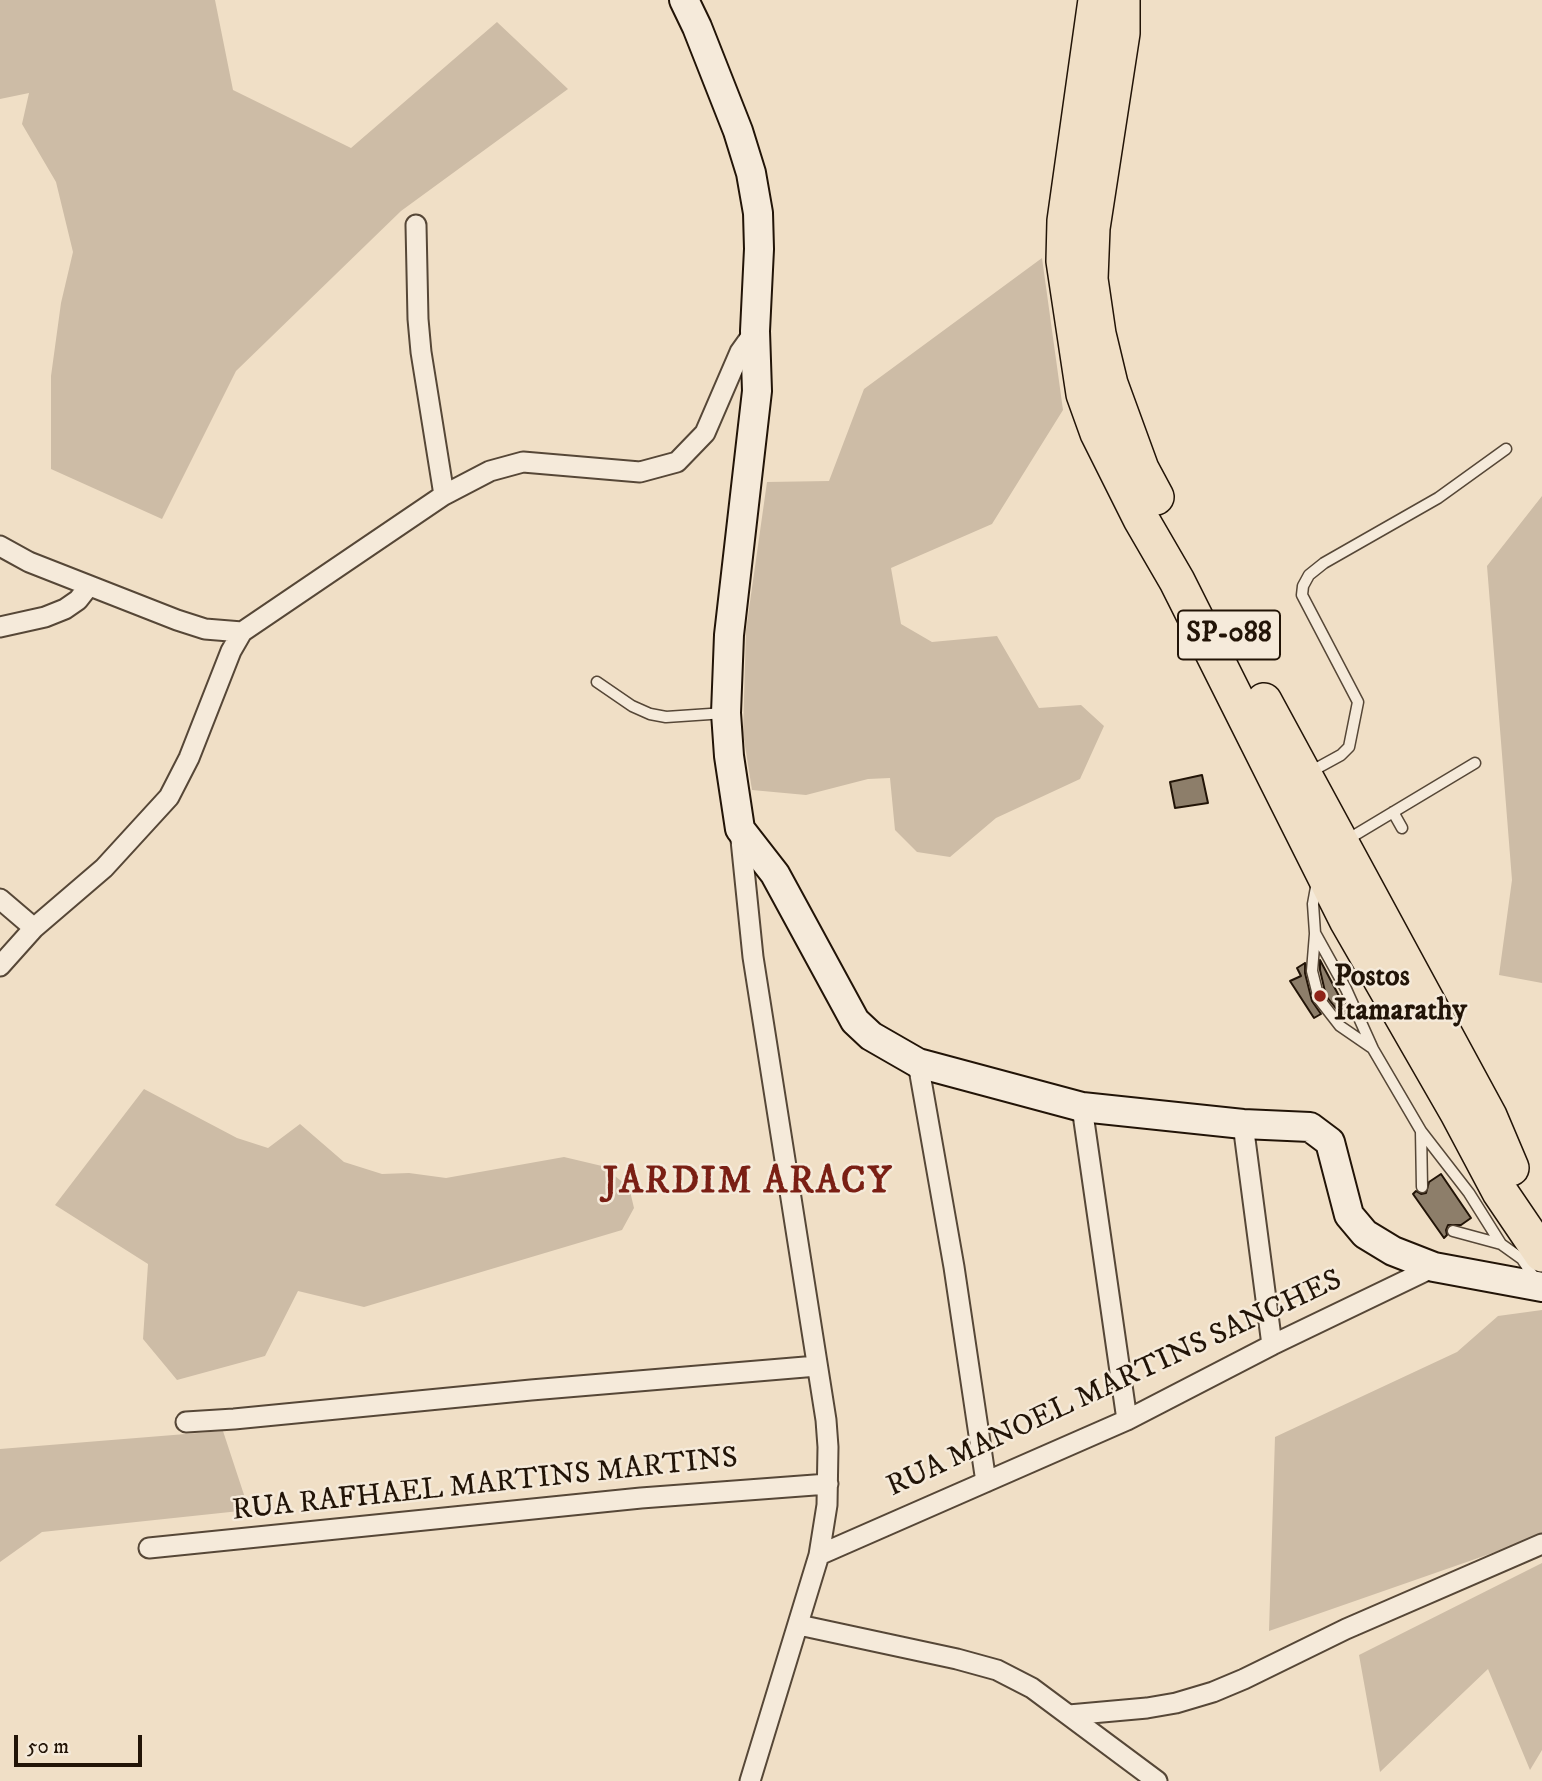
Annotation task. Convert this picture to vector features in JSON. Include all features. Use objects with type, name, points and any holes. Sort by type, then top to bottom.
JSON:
[{"type":"highway","name":"SP-088","points":[[1096,0],[1065,221],[1064,261],[1084,394],[1114,467],[1383,950],[1458,1113],[1541,1276]]},
{"type":"highway","name":"SP-088","points":[[1122,0],[1122,33],[1092,228],[1090,279],[1110,384],[1141,469],[1303,775],[1331,854]]},
{"type":"highway","name":"SP-088","points":[[1383,950],[1455,1056],[1489,1116],[1514,1174],[1542,1223]]},
{"type":"main road","points":[[684,0],[721,86],[751,173],[758,213],[755,331],[757,391],[729,635],[726,713],[729,756],[740,829],[775,874],[855,1021],[871,1036],[918,1063],[1082,1107],[1243,1124],[1310,1127],[1330,1142],[1349,1215],[1365,1234],[1393,1251],[1434,1267],[1541,1276]]},
{"type":"street","points":[[416,225],[421,352],[444,495]]},
{"type":"street","points":[[0,966],[34,928],[104,868],[139,833],[169,797],[242,632],[444,495],[490,471],[523,462],[640,472],[677,462],[705,433],[740,352],[755,331]]},
{"type":"street","points":[[0,546],[29,562],[205,629],[242,632]]},
{"type":"street","points":[[0,627],[45,617],[65,609],[78,600],[89,586]]},
{"type":"street","points":[[740,829],[744,890],[761,1011],[826,1420],[828,1484],[825,1531],[819,1555],[750,1781]]},
{"type":"street","points":[[0,899],[34,928]]},
{"type":"street","points":[[918,1063],[954,1267],[986,1482]]},
{"type":"street","points":[[1082,1107],[1127,1420]]},
{"type":"street","points":[[1243,1124],[1272,1345]]},
{"type":"street","name":"RUA MANOEL MARTINS SANCHES","points":[[819,1555],[1127,1420],[1272,1345],[1434,1267]]},
{"type":"street","points":[[186,1422],[817,1366]]},
{"type":"street","name":"RUA RAFHAEL MARTINS MARTINS","points":[[149,1548],[641,1498],[828,1484]]},
{"type":"street","points":[[1069,1715],[1176,1703],[1213,1692],[1346,1629],[1542,1544]]},
{"type":"street","points":[[799,1625],[997,1670],[1032,1688],[1157,1781]]},
{"type":"lane","points":[[1303,775],[1341,755],[1349,747],[1358,702],[1302,595],[1309,575],[1324,563],[1438,498],[1506,449]]},
{"type":"lane","points":[[597,682],[632,706],[650,714],[666,717],[726,713]]},
{"type":"lane","points":[[1373,1049],[1340,1026],[1319,999],[1312,971],[1315,933],[1312,904],[1331,854],[1393,812],[1475,763]]},
{"type":"lane","points":[[1393,812],[1402,828]]},
{"type":"lane","points":[[1315,933],[1346,989],[1373,1049],[1422,1131],[1469,1193],[1501,1244]]},
{"type":"lane","points":[[1422,1131],[1422,1187]]},
{"type":"lane","points":[[1452,1231],[1501,1244],[1541,1276]]},
{"type":"shaded area","points":[[0,0],[215,0],[233,90],[351,148],[497,22],[568,89],[401,211],[236,371],[162,519],[51,469],[51,376],[61,303],[73,252],[56,182],[22,124],[29,93],[0,99]]},
{"type":"shaded area","points":[[1042,258],[1063,410],[992,524],[891,568],[901,624],[932,642],[997,636],[1039,708],[1081,705],[1104,726],[1080,779],[996,818],[950,857],[917,852],[895,830],[890,778],[868,779],[806,795],[752,790],[743,733],[746,630],[767,482],[829,481],[864,389]]},
{"type":"shaded area","points":[[1542,496],[1542,983],[1499,975],[1512,880],[1487,566]]},
{"type":"shaded area","points":[[144,1089],[237,1138],[268,1148],[300,1124],[344,1162],[382,1174],[409,1173],[446,1178],[564,1157],[602,1166],[629,1187],[634,1208],[622,1230],[364,1307],[298,1291],[265,1356],[177,1380],[143,1339],[148,1264],[55,1205]]},
{"type":"shaded area","points":[[1542,1310],[1542,1543],[1524,1542],[1269,1631],[1275,1437],[1457,1352],[1498,1316]]},
{"type":"shaded area","points":[[223,1431],[249,1510],[42,1532],[0,1562],[0,1449]]},
{"type":"shaded area","points":[[1542,1563],[1542,1750],[1530,1770],[1488,1669],[1380,1772],[1359,1655]]},
{"type":"building","points":[[1202,775],[1208,803],[1175,808],[1170,782]]},
{"type":"building","points":[[1320,960],[1348,1013],[1342,1016],[1326,996]]},
{"type":"building","points":[[1305,963],[1312,1001],[1321,1014],[1314,1018],[1290,981],[1301,976],[1297,968]]},
{"type":"building","points":[[1441,1174],[1471,1218],[1461,1225],[1448,1225],[1444,1238],[1413,1194],[1416,1191],[1426,1193],[1429,1182]]},
{"type":"place","name":"Postos Itamarathy","points":[[1320,996]]},
{"type":"district","name":"JARDIM ARACY","points":[[748,1184]]}]
